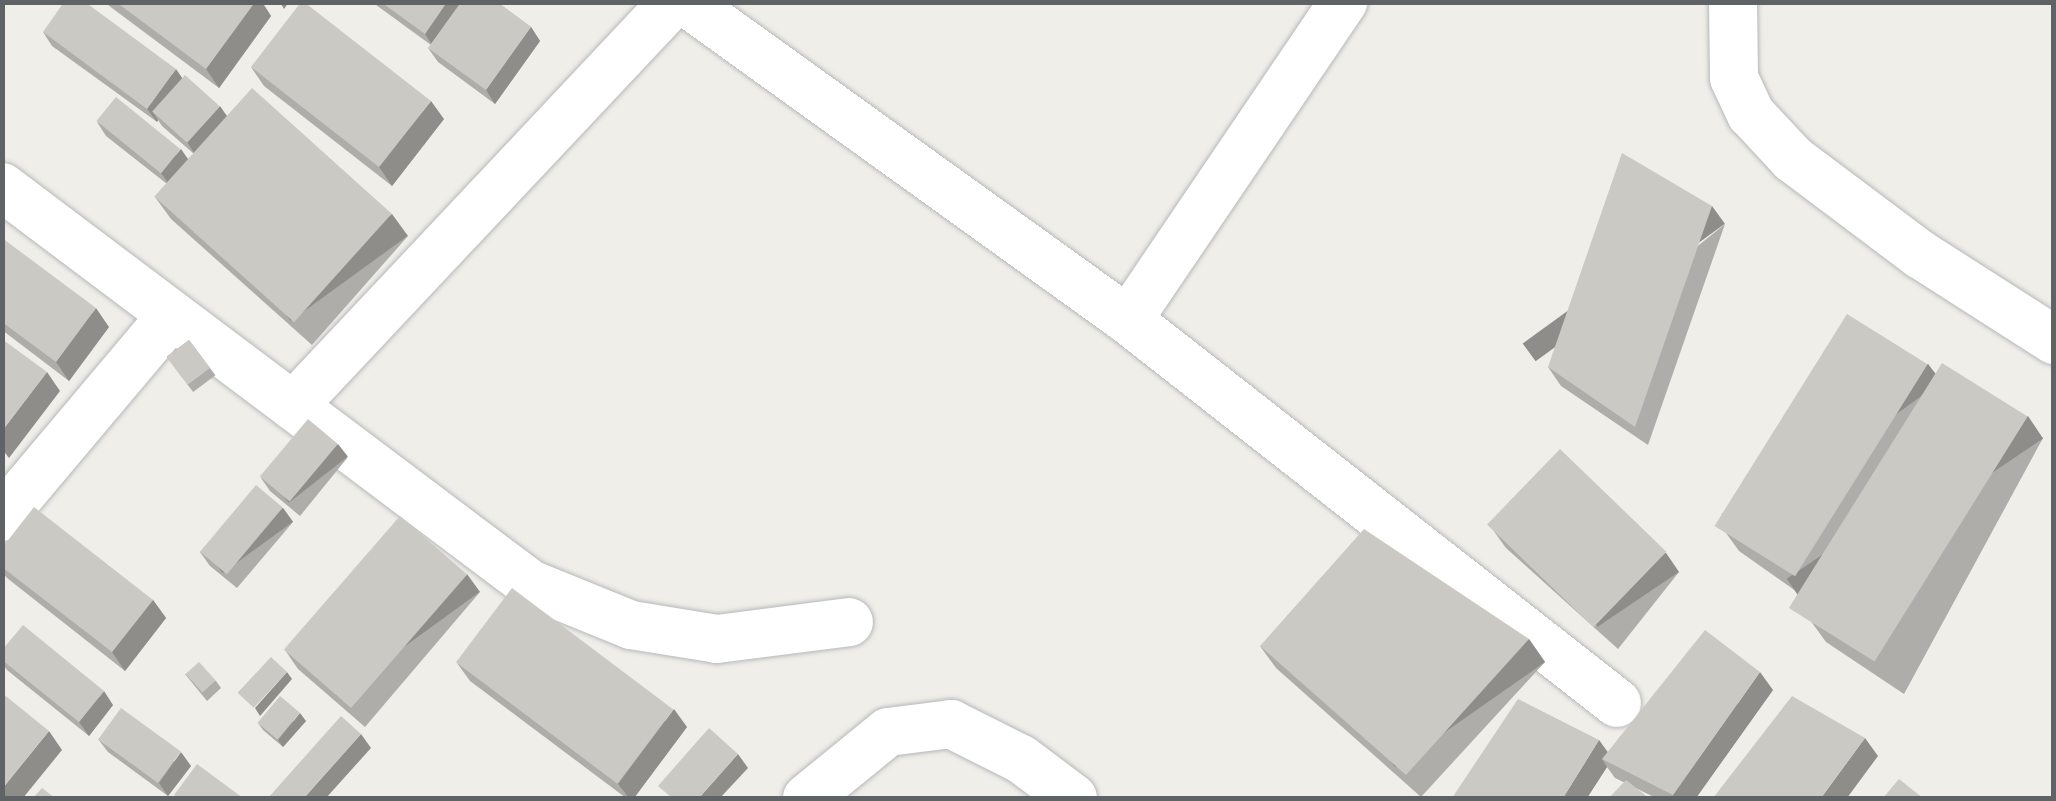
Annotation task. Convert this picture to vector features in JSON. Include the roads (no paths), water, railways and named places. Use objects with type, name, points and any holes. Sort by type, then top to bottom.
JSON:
[{"type":"street","points":[[293,406],[673,2]]},
{"type":"street","points":[[686,2],[1128,320],[1617,704]]},
{"type":"street","points":[[1733,2],[1734,78],[1751,114],[1782,148],[1922,255],[2054,340]]},
{"type":"street","points":[[1128,320],[1324,10]]},
{"type":"street","points":[[2,187],[530,584],[631,625],[717,640],[849,622]]},
{"type":"street","points":[[2,517],[171,316]]},
{"type":"street","points":[[808,798],[888,732],[951,724],[1021,759],[1073,798]]}]
